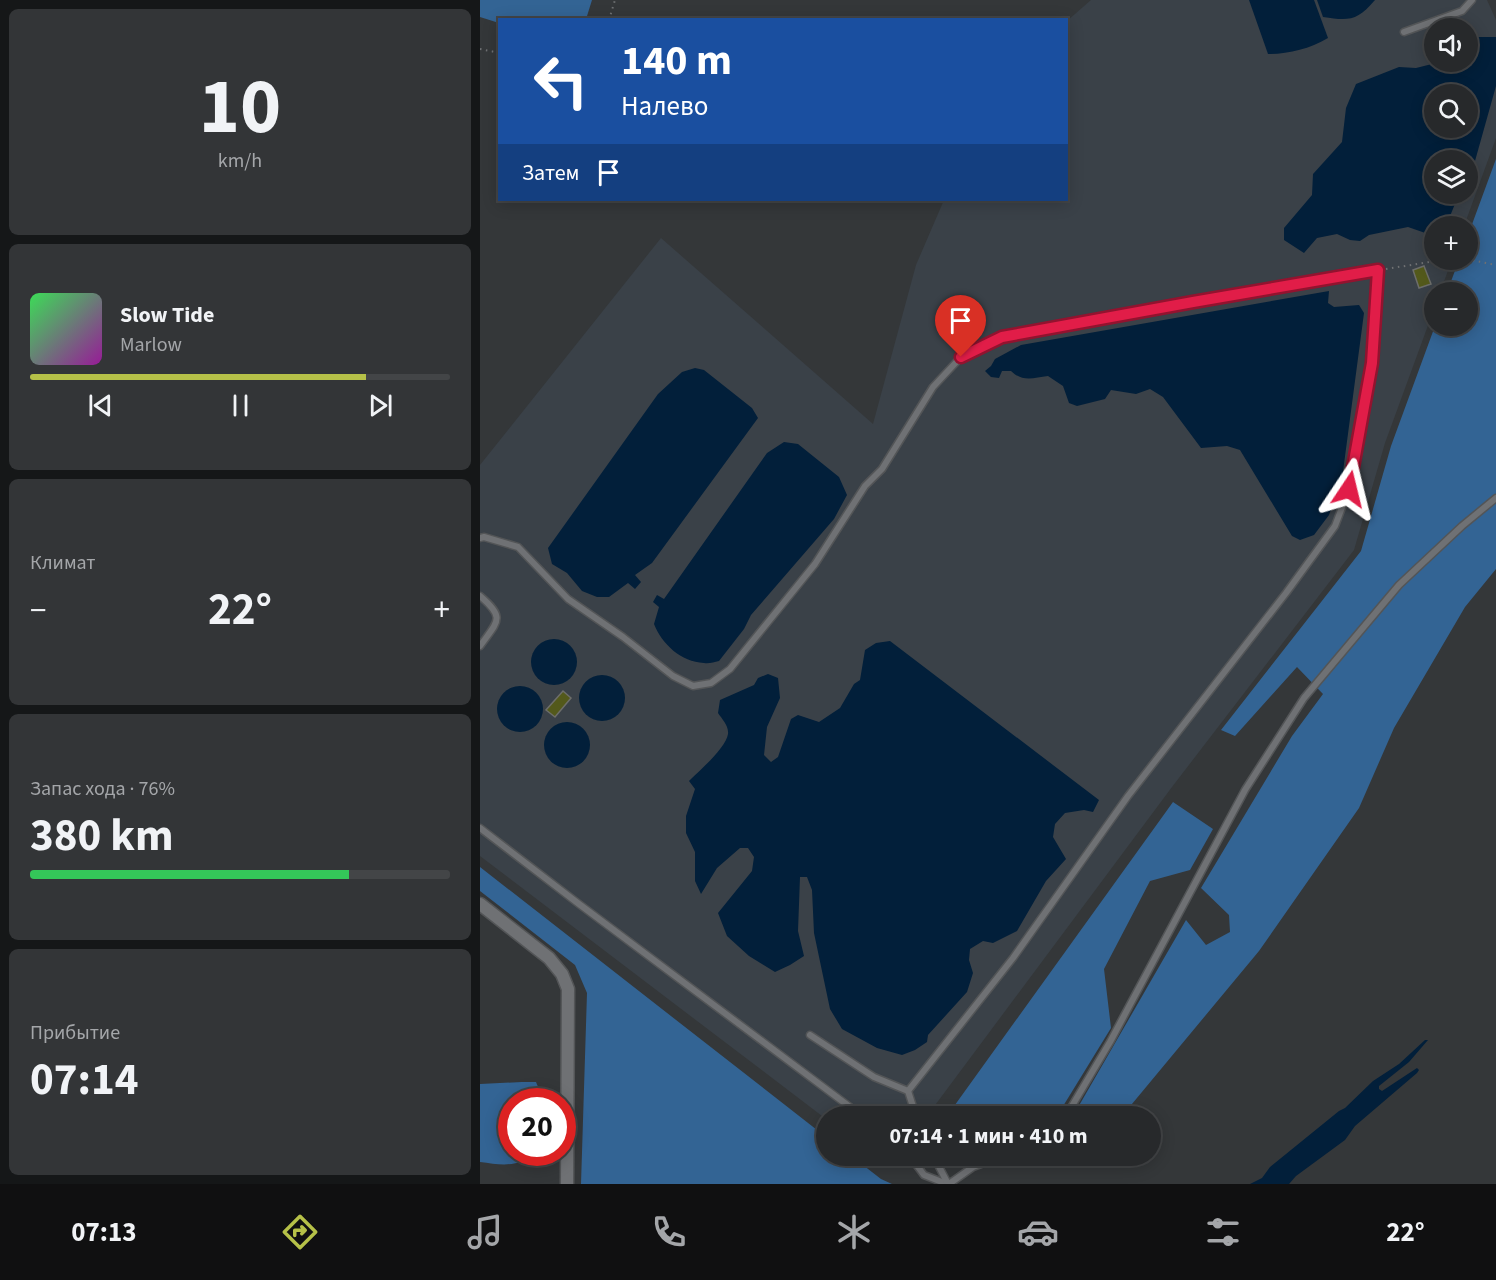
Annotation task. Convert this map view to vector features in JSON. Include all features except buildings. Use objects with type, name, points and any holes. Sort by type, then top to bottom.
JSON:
[{"type":"street","points":[[480,904],[549,958],[562,974],[568,989],[567,1184]]},
{"type":"lane","points":[[1404,32],[1462,11],[1472,0]]},
{"type":"lane","points":[[480,538],[484,537],[518,547],[568,599],[623,637],[673,676],[693,686],[711,683],[730,669],[815,564],[865,486],[882,468],[933,387],[961,357],[1002,337],[1378,270],[1372,363],[1349,489],[1335,526],[1286,593],[1128,796],[1013,958],[908,1091]]},
{"type":"lane","points":[[1072,1106],[1110,1042],[1245,790],[1304,698],[1399,585],[1462,526],[1496,498]]},
{"type":"lane","points":[[480,596],[494,608],[497,616],[494,627],[480,646]]},
{"type":"lane","points":[[480,828],[849,1106]]},
{"type":"lane","points":[[810,1035],[874,1077],[908,1091],[913,1106]]},
{"type":"lane","points":[[917,1166],[924,1175],[948,1184]]},
{"type":"lane","points":[[939,1166],[948,1184]]},
{"type":"lane","points":[[948,1184],[976,1166]]},
{"type":"path","points":[[610,18],[615,0]]},
{"type":"path","points":[[480,49],[498,53]]},
{"type":"path","points":[[1478,262],[1496,265]]},
{"type":"path","points":[[1378,270],[1424,263]]},
{"type":"shaded area","points":[[480,0],[592,0],[584,18],[498,18],[498,23],[480,17]]},
{"type":"shaded area","points":[[1091,0],[1487,0],[1496,20],[1496,138],[1478,188],[1478,150],[1424,150],[1424,204],[1472,204],[1468,216],[1424,216],[1424,270],[1448,270],[1444,282],[1424,282],[1424,336],[1385,443],[1354,550],[1172,787],[934,1106],[816,1106],[816,1111],[480,856],[480,465],[661,238],[873,424],[916,265],[944,201],[1068,201],[1068,20]]},
{"type":"shaded area","points":[[1249,0],[1314,0],[1328,38],[1299,50],[1268,54]]},
{"type":"shaded area","points":[[1317,0],[1375,0],[1357,16],[1340,19],[1323,17]]},
{"type":"shaded area","points":[[1478,37],[1496,37],[1496,86],[1478,150],[1424,150],[1424,204],[1455,204],[1450,216],[1424,216],[1424,233],[1408,227],[1369,235],[1360,241],[1350,240],[1337,234],[1317,238],[1304,253],[1284,240],[1284,228],[1312,195],[1313,174],[1342,142],[1346,108],[1356,84],[1399,67],[1424,66],[1424,72],[1478,72]]},
{"type":"shaded area","points":[[1496,159],[1496,569],[1465,607],[1394,728],[1359,808],[1259,951],[1130,1106],[1079,1106],[1186,920],[1206,945],[1230,932],[1229,915],[1201,888],[1292,736],[1323,694],[1297,667],[1235,736],[1221,730],[1361,551],[1391,446],[1431,336],[1478,336],[1478,282],[1451,282],[1455,270],[1478,270],[1478,216],[1475,216]]},
{"type":"shaded area","points":[[1329,291],[1328,303],[1334,307],[1359,305],[1364,313],[1342,479],[1329,515],[1314,535],[1300,540],[1292,536],[1240,450],[1227,446],[1201,448],[1163,397],[1150,389],[1136,394],[1111,390],[1105,399],[1077,406],[1069,403],[1063,386],[1048,376],[1024,378],[1011,371],[1002,371],[999,378],[991,377],[985,371],[995,359],[1021,345]]},
{"type":"shaded area","points":[[695,368],[704,370],[752,408],[758,418],[652,563],[635,575],[641,582],[635,589],[628,583],[609,597],[597,597],[582,591],[567,573],[552,564],[548,548],[658,394],[682,372]]},
{"type":"shaded area","points":[[784,442],[798,444],[839,477],[847,495],[834,519],[751,615],[744,629],[719,661],[706,663],[688,659],[673,651],[662,638],[654,624],[659,607],[653,602],[657,595],[664,599],[767,453]]},
{"type":"shaded area","points":[[554,639],[563,640],[571,645],[576,653],[576,671],[571,679],[563,684],[554,685],[545,684],[537,679],[532,671],[531,662],[532,653],[537,645],[545,640]]},
{"type":"shaded area","points":[[890,641],[1099,800],[1093,812],[1084,810],[1065,813],[1055,824],[1053,837],[1066,859],[1046,881],[1017,931],[993,943],[983,941],[970,949],[969,960],[973,973],[967,992],[928,1035],[927,1042],[902,1055],[877,1048],[842,1029],[830,1009],[814,933],[812,890],[807,877],[800,877],[798,931],[804,956],[775,972],[749,956],[727,936],[718,913],[752,871],[754,857],[748,848],[740,848],[717,868],[701,894],[695,881],[695,852],[686,833],[686,816],[695,789],[689,781],[722,746],[728,734],[726,725],[718,713],[720,700],[754,685],[758,678],[768,674],[778,678],[780,698],[767,727],[764,755],[771,762],[778,757],[791,719],[798,715],[819,722],[840,708],[854,684],[860,680],[865,650],[876,643]]},
{"type":"shaded area","points":[[602,675],[611,676],[619,681],[624,689],[624,707],[619,715],[611,720],[602,721],[593,720],[585,715],[580,707],[579,698],[580,689],[585,681],[593,676]]},
{"type":"shaded area","points":[[520,686],[529,687],[537,692],[542,700],[542,718],[537,726],[529,731],[520,732],[511,731],[503,726],[498,718],[497,709],[498,700],[503,692],[511,687]]},
{"type":"shaded area","points":[[567,722],[576,723],[584,728],[589,736],[589,754],[584,762],[576,767],[567,768],[558,767],[550,762],[545,754],[544,745],[545,736],[550,728],[558,723]]},
{"type":"shaded area","points":[[1173,802],[1213,829],[1190,870],[1150,881],[1104,969],[1111,1028],[1063,1106],[954,1106]]},
{"type":"shaded area","points":[[480,867],[816,1129],[816,1166],[864,1166],[892,1184],[581,1184],[587,993],[575,965],[480,891]]},
{"type":"shaded area","points":[[1425,1040],[1428,1040],[1409,1062],[1379,1086],[1379,1089],[1382,1091],[1417,1068],[1419,1070],[1417,1073],[1355,1126],[1345,1140],[1296,1176],[1289,1184],[1250,1184],[1262,1178],[1270,1167],[1345,1108],[1373,1081],[1399,1064]]},
{"type":"shaded area","points":[[536,1082],[538,1088],[498,1088],[498,1164],[480,1162],[480,1084]]},
{"type":"route","points":[[961,357],[1002,337],[1378,270],[1372,363],[1349,489]]}]
